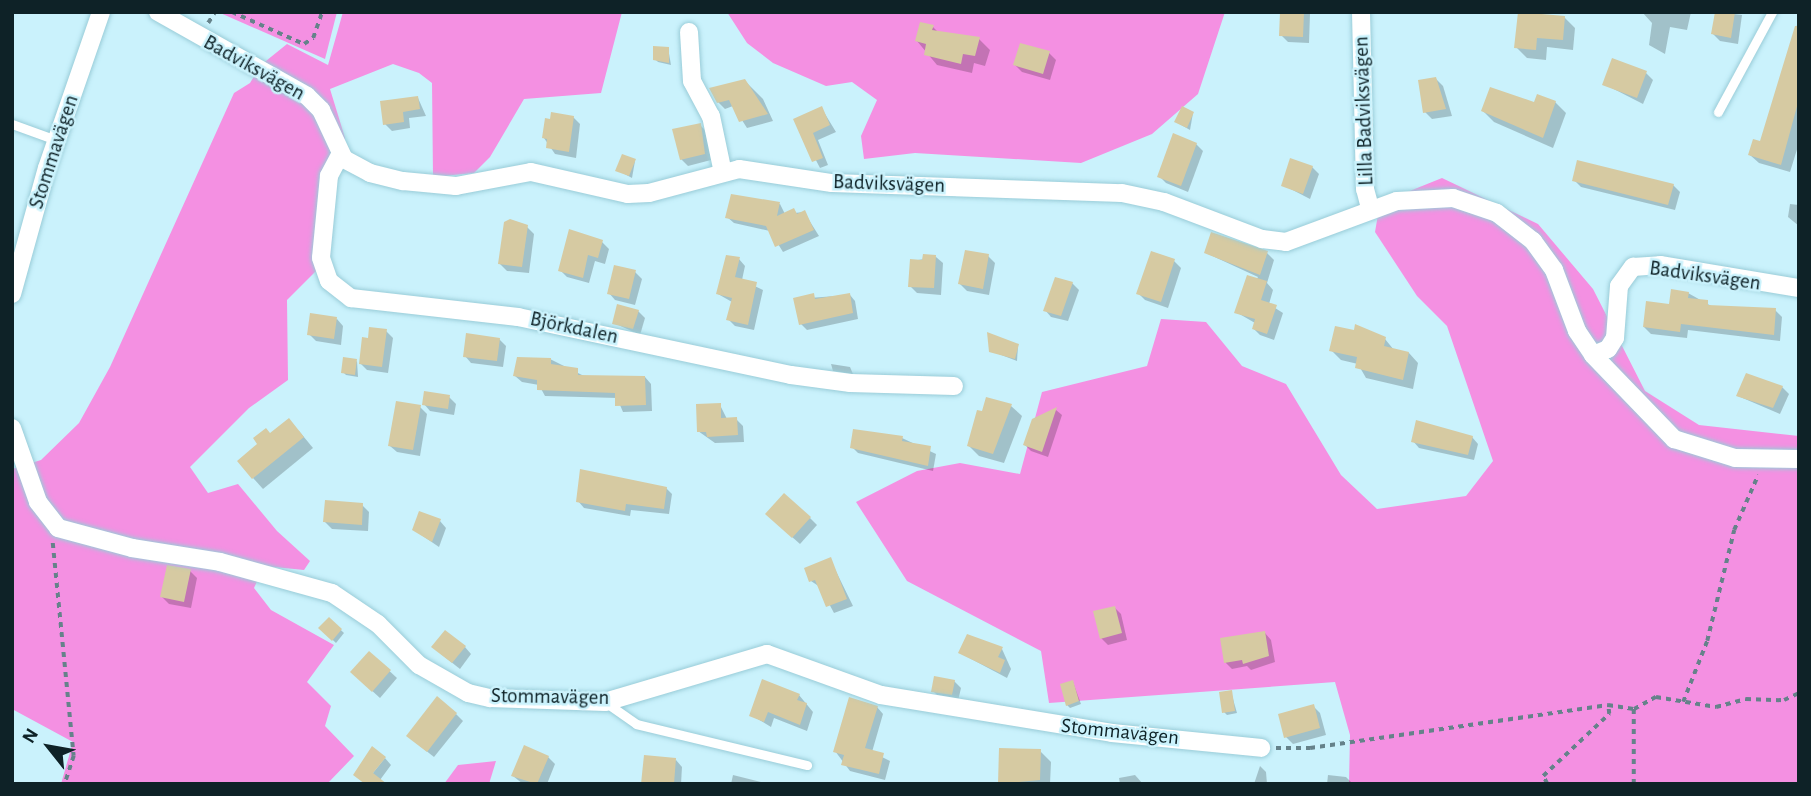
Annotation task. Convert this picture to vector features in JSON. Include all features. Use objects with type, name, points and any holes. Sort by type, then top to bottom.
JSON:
[{"type":"street","name":"Stommavägen","points":[[12,294],[56,140],[101,12]]},
{"type":"street","name":"Badviksvägen","points":[[158,12],[307,96],[321,110],[340,155],[370,173],[440,185],[531,172],[628,194],[739,169],[832,183],[1122,192],[1164,202],[1262,239],[1286,242],[1318,234],[1370,208],[1397,201],[1453,198],[1514,223],[1546,255],[1577,331],[1593,355],[1674,439],[1698,450],[1765,461],[1799,459]]},
{"type":"street","name":"Lilla Badviksvägen","points":[[1361,12],[1365,175],[1370,208]]},
{"type":"street","points":[[689,32],[692,81],[711,116],[723,173]]},
{"type":"street","name":"Björkdalen","points":[[340,155],[329,176],[321,258],[328,281],[351,298],[518,317],[791,375],[850,383],[954,386]]},
{"type":"street","name":"Badviksvägen","points":[[1593,355],[1608,349],[1615,338],[1619,286],[1633,267],[1660,265],[1799,288]]},
{"type":"street","points":[[12,428],[47,519]]},
{"type":"street","name":"Stommavägen","points":[[47,519],[82,536],[220,562],[332,593],[378,624],[419,665],[468,693],[490,698],[605,702],[767,654],[862,690],[905,699],[1112,733],[1261,748]]},
{"type":"lane","points":[[1718,112],[1772,12]]},
{"type":"lane","points":[[12,124],[56,140]]},
{"type":"lane","points":[[605,702],[636,724],[807,765]]},
{"type":"path","points":[[232,12],[304,44],[313,38],[322,12]]},
{"type":"path","points":[[1683,702],[1707,641],[1734,530],[1765,461]]},
{"type":"path","points":[[47,519],[56,555],[74,756],[65,784]]},
{"type":"path","points":[[1261,748],[1310,748],[1608,705],[1634,709],[1656,696],[1716,707],[1746,699],[1784,701],[1799,693]]},
{"type":"path","points":[[1547,784],[1544,776],[1609,714],[1608,705]]},
{"type":"path","points":[[1634,709],[1634,784]]},
{"type":"shaded area","points":[[218,12],[337,12],[325,59]]},
{"type":"shaded area","points":[[343,12],[622,12],[601,93],[524,99],[490,157],[474,173],[433,177],[432,83],[419,73],[393,64],[330,89],[345,138],[337,175],[330,257],[287,300],[288,380],[249,408],[190,467],[208,493],[238,484],[277,531],[310,561],[304,570],[264,566],[254,588],[271,610],[334,645],[307,682],[331,706],[325,726],[354,756],[327,784],[61,784],[73,742],[12,709],[12,469],[41,460],[79,423],[110,367],[234,93],[250,83],[261,65],[287,44],[328,65]]},
{"type":"shaded area","points":[[727,12],[1225,12],[1198,94],[1152,134],[1081,163],[915,153],[864,159],[861,136],[877,100],[852,82],[826,86],[773,63],[747,43]]},
{"type":"shaded area","points":[[1442,178],[1538,224],[1593,289],[1645,391],[1699,425],[1799,436],[1799,784],[1349,784],[1350,735],[1335,682],[1049,703],[1041,651],[907,581],[856,502],[917,471],[960,463],[1020,474],[1042,392],[1147,366],[1161,319],[1206,322],[1242,366],[1286,384],[1341,475],[1377,509],[1466,496],[1493,461],[1447,326],[1417,296],[1375,232],[1380,203]]},
{"type":"shaded area","points":[[496,761],[489,784],[444,784],[458,765]]},
{"type":"building","points":[[1280,12],[1304,12],[1303,37],[1279,36]]},
{"type":"building","points":[[1518,12],[1565,16],[1563,40],[1537,38],[1536,50],[1514,48]]},
{"type":"building","points":[[1715,12],[1735,12],[1731,38],[1711,34]]},
{"type":"building","points":[[920,22],[934,25],[932,30],[980,37],[975,56],[963,54],[961,64],[924,55],[926,44],[915,41]]},
{"type":"building","points":[[1795,26],[1799,26],[1799,99],[1781,165],[1748,155],[1753,139],[1760,141]]},
{"type":"building","points":[[1020,43],[1050,51],[1043,74],[1013,65]]},
{"type":"building","points":[[653,46],[669,47],[669,63],[653,60]]},
{"type":"building","points":[[1612,58],[1647,71],[1637,98],[1602,85]]},
{"type":"building","points":[[1436,77],[1446,109],[1423,113],[1418,80]]},
{"type":"building","points":[[745,79],[768,114],[739,122],[729,100],[717,103],[709,88]]},
{"type":"building","points":[[1490,87],[1534,102],[1537,94],[1556,101],[1543,138],[1481,111]]},
{"type":"building","points":[[418,96],[420,109],[403,112],[404,122],[383,125],[380,101]]},
{"type":"building","points":[[822,106],[830,125],[813,133],[823,158],[812,162],[793,119]]},
{"type":"building","points":[[1182,106],[1194,112],[1187,128],[1174,122]]},
{"type":"building","points":[[551,112],[574,116],[569,152],[546,148],[547,139],[542,138],[545,118],[550,119]]},
{"type":"building","points":[[701,123],[705,154],[680,160],[672,129]]},
{"type":"building","points":[[1173,133],[1197,143],[1181,186],[1157,177]]},
{"type":"building","points":[[622,154],[636,159],[629,176],[615,171]]},
{"type":"building","points":[[1290,158],[1313,166],[1303,194],[1281,186]]},
{"type":"building","points":[[1577,160],[1674,184],[1668,205],[1572,181]]},
{"type":"building","points":[[731,194],[780,202],[777,216],[794,208],[797,214],[805,210],[814,230],[775,247],[766,226],[725,218]]},
{"type":"building","points":[[510,219],[528,225],[522,267],[498,264],[504,222]]},
{"type":"building","points":[[569,229],[603,240],[598,258],[588,255],[583,278],[558,271]]},
{"type":"building","points":[[1211,232],[1268,251],[1260,275],[1204,253]]},
{"type":"building","points":[[965,250],[989,254],[983,289],[958,284]]},
{"type":"building","points":[[1151,251],[1175,259],[1161,302],[1136,294]]},
{"type":"building","points":[[923,254],[936,255],[934,288],[908,287],[910,259],[922,260]]},
{"type":"building","points":[[726,255],[740,257],[735,277],[757,282],[748,325],[726,320],[732,298],[716,294]]},
{"type":"building","points":[[614,265],[636,270],[629,299],[607,294]]},
{"type":"building","points":[[1247,275],[1267,281],[1261,300],[1277,305],[1267,334],[1252,329],[1255,319],[1234,313]]},
{"type":"building","points":[[1055,277],[1073,282],[1061,316],[1043,311]]},
{"type":"building","points":[[1671,289],[1689,292],[1688,298],[1708,300],[1708,305],[1776,308],[1774,335],[1681,324],[1680,332],[1643,327],[1646,301],[1669,304]]},
{"type":"building","points":[[814,293],[815,299],[850,293],[853,313],[799,325],[793,298]]},
{"type":"building","points":[[617,304],[639,310],[633,329],[612,324]]},
{"type":"building","points":[[310,313],[337,317],[334,339],[307,335]]},
{"type":"building","points":[[1355,324],[1386,337],[1384,346],[1409,352],[1403,380],[1355,368],[1357,357],[1329,351],[1335,326],[1354,330]]},
{"type":"building","points":[[369,327],[387,329],[382,367],[359,364],[362,337],[368,338]]},
{"type":"building","points":[[987,332],[1019,344],[1015,359],[989,352]]},
{"type":"building","points":[[466,333],[500,338],[497,361],[463,357]]},
{"type":"building","points":[[343,357],[357,359],[355,375],[341,373]]},
{"type":"building","points":[[517,357],[551,358],[551,364],[578,368],[578,375],[645,376],[646,405],[615,406],[615,393],[537,390],[537,380],[513,376]]},
{"type":"building","points":[[1746,373],[1783,386],[1773,408],[1736,396]]},
{"type":"building","points":[[424,391],[450,395],[448,409],[422,405]]},
{"type":"building","points":[[986,397],[1012,404],[993,454],[967,446],[977,410],[982,411]]},
{"type":"building","points":[[396,401],[421,405],[413,450],[388,446]]},
{"type":"building","points":[[721,403],[721,418],[737,417],[738,435],[707,437],[706,432],[697,432],[696,404]]},
{"type":"building","points":[[1057,407],[1042,452],[1023,445],[1032,419]]},
{"type":"building","points":[[289,418],[304,437],[252,479],[237,461],[257,444],[253,438],[266,428],[270,433]]},
{"type":"building","points":[[1416,420],[1473,436],[1468,455],[1411,442]]},
{"type":"building","points":[[853,429],[903,436],[902,441],[931,446],[928,466],[850,448]]},
{"type":"building","points":[[580,469],[667,487],[664,509],[626,504],[625,511],[576,502]]},
{"type":"building","points":[[784,493],[811,517],[792,538],[765,514]]},
{"type":"building","points":[[325,500],[363,503],[362,525],[323,522]]},
{"type":"building","points":[[419,511],[441,519],[432,542],[412,530]]},
{"type":"building","points":[[831,557],[847,599],[826,607],[815,580],[809,582],[804,568]]},
{"type":"building","points":[[167,565],[191,569],[184,602],[160,597]]},
{"type":"building","points":[[1115,606],[1122,633],[1100,639],[1093,611]]},
{"type":"building","points":[[329,617],[342,629],[332,641],[318,628]]},
{"type":"building","points":[[445,630],[466,646],[452,663],[431,647]]},
{"type":"building","points":[[1265,631],[1269,656],[1243,664],[1242,660],[1224,663],[1220,638]]},
{"type":"building","points":[[967,634],[1003,647],[998,657],[1005,660],[1000,673],[958,653]]},
{"type":"building","points":[[369,651],[391,670],[372,692],[350,672]]},
{"type":"building","points":[[934,676],[955,680],[952,695],[931,692]]},
{"type":"building","points":[[762,679],[800,694],[797,700],[807,703],[800,725],[768,712],[764,722],[749,716]]},
{"type":"building","points":[[1073,680],[1079,701],[1066,706],[1060,684]]},
{"type":"building","points":[[1232,690],[1235,711],[1222,713],[1219,692]]},
{"type":"building","points":[[437,696],[457,713],[427,752],[406,736]]},
{"type":"building","points":[[849,697],[878,706],[865,748],[884,753],[879,774],[841,765],[844,755],[833,752]]},
{"type":"building","points":[[1314,704],[1320,728],[1284,738],[1278,714]]},
{"type":"building","points":[[524,745],[549,756],[537,784],[511,776]]},
{"type":"building","points":[[372,746],[386,757],[373,773],[387,784],[365,784],[353,775]]},
{"type":"building","points":[[999,748],[1041,749],[1040,780],[998,784]]},
{"type":"building","points":[[644,755],[676,758],[674,784],[641,784]]}]
